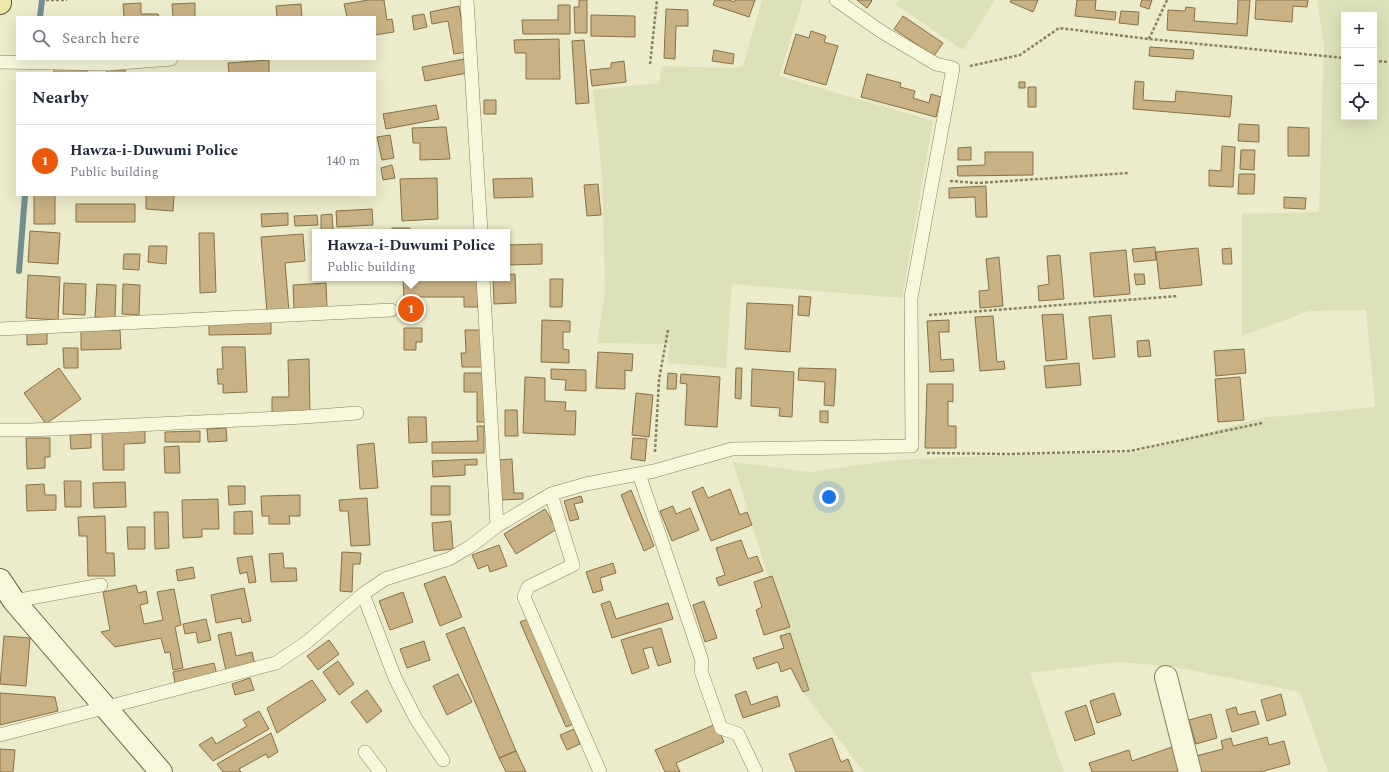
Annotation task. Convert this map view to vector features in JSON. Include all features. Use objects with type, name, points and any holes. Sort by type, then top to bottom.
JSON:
[{"type":"street","points":[[0,580],[7,599],[106,708],[161,772]]},
{"type":"street","points":[[1166,677],[1190,772]]},
{"type":"lane","points":[[467,0],[481,229]]},
{"type":"lane","points":[[0,735],[276,663],[307,642],[363,594],[385,579],[449,559],[471,546],[497,526],[551,494],[586,484],[639,474],[732,449],[912,446],[912,298],[953,68],[936,64],[882,32],[836,0]]},
{"type":"lane","points":[[0,62],[108,64],[158,60]]},
{"type":"lane","points":[[483,281],[497,526]]},
{"type":"lane","points":[[0,329],[391,310]]},
{"type":"lane","points":[[0,430],[31,430],[304,417],[357,413]]},
{"type":"lane","points":[[639,474],[702,661],[701,672],[721,728],[738,734],[756,772]]},
{"type":"lane","points":[[551,494],[572,565],[528,587],[524,597],[600,772]]},
{"type":"lane","points":[[7,599],[101,585]]},
{"type":"lane","points":[[363,594],[395,678],[416,719],[443,760]]},
{"type":"lane","points":[[365,752],[380,772]]},
{"type":"path","points":[[46,0],[67,0]]},
{"type":"path","points":[[650,64],[658,0]]},
{"type":"path","points":[[1149,39],[1166,0]]},
{"type":"path","points":[[953,68],[996,61],[1020,55],[1059,28],[1149,39],[1341,58]]},
{"type":"path","points":[[1377,61],[1389,62]]},
{"type":"path","points":[[932,180],[978,183],[1129,173]]},
{"type":"path","points":[[911,316],[1178,296]]},
{"type":"path","points":[[654,470],[659,380],[668,330]]},
{"type":"path","points":[[912,446],[919,453],[1009,454],[1130,451],[1262,423]]},
{"type":"green space","points":[[762,0],[803,0],[779,76],[933,121],[902,298],[732,284],[726,368],[668,363],[669,344],[597,343],[605,293],[602,174],[593,90],[659,83],[662,66],[734,68],[743,66]]},
{"type":"green space","points":[[899,0],[995,0],[963,50],[896,5]]},
{"type":"green space","points":[[1317,0],[1389,0],[1389,772],[1328,772],[1300,692],[1169,666],[1117,662],[1030,673],[1064,772],[864,772],[803,692],[733,462],[810,472],[896,460],[984,456],[1136,453],[1260,418],[1375,407],[1366,310],[1309,311],[1242,336],[1242,214],[1319,212],[1324,44]]},
{"type":"building","points":[[369,0],[384,0],[387,20],[392,19],[394,32],[376,35],[376,16],[347,16],[344,4]]},
{"type":"building","points":[[579,0],[587,0],[587,33],[575,33],[574,7],[579,7]]},
{"type":"building","points":[[715,0],[729,0],[734,2],[735,0],[755,0],[749,17],[713,5]]},
{"type":"building","points":[[857,0],[871,0],[872,1],[867,8]]},
{"type":"building","points":[[1011,0],[1038,0],[1033,12],[1010,2]]},
{"type":"building","points":[[1077,0],[1096,0],[1095,10],[1116,12],[1115,20],[1075,16]]},
{"type":"building","points":[[1142,0],[1152,0],[1149,9],[1140,6]]},
{"type":"building","points":[[1238,0],[1250,0],[1247,36],[1167,30],[1168,10],[1185,11],[1186,7],[1195,8],[1194,21],[1237,24]]},
{"type":"building","points":[[1256,0],[1308,0],[1307,7],[1293,6],[1292,22],[1255,19]]},
{"type":"building","points":[[141,3],[141,14],[158,14],[159,16],[124,16],[123,4]]},
{"type":"building","points":[[195,3],[195,16],[173,16],[172,4]]},
{"type":"building","points":[[301,4],[302,16],[277,16],[276,6]]},
{"type":"building","points":[[558,5],[570,5],[570,34],[523,34],[522,20],[558,20]]},
{"type":"building","points":[[459,6],[467,52],[454,54],[448,21],[432,24],[430,12]]},
{"type":"building","points":[[666,9],[688,10],[688,26],[676,26],[675,59],[664,58]]},
{"type":"building","points":[[1121,11],[1139,12],[1138,25],[1119,23]]},
{"type":"building","points":[[424,14],[427,27],[414,30],[412,16]]},
{"type":"building","points":[[591,15],[635,16],[635,37],[591,36]]},
{"type":"building","points":[[903,16],[943,43],[934,56],[894,29]]},
{"type":"building","points":[[811,31],[826,36],[824,42],[838,46],[826,85],[784,73],[796,34],[809,38]]},
{"type":"building","points":[[559,39],[560,79],[526,79],[526,53],[515,53],[514,40]]},
{"type":"building","points":[[584,40],[589,103],[576,104],[572,41]]},
{"type":"building","points":[[1150,47],[1194,50],[1193,59],[1149,56]]},
{"type":"building","points":[[714,50],[734,54],[733,64],[712,61]]},
{"type":"building","points":[[464,59],[467,73],[425,81],[422,67]]},
{"type":"building","points":[[269,60],[269,72],[229,72],[228,63]]},
{"type":"building","points":[[624,61],[626,82],[592,86],[590,70],[611,68],[611,63]]},
{"type":"building","points":[[54,69],[87,70],[87,72],[54,72]]},
{"type":"building","points":[[107,70],[125,70],[125,72],[107,72]]},
{"type":"building","points":[[867,74],[901,83],[900,87],[915,91],[913,98],[929,103],[931,94],[941,97],[936,117],[861,97]]},
{"type":"building","points":[[1135,81],[1144,82],[1143,100],[1175,102],[1176,91],[1232,96],[1230,117],[1133,109]]},
{"type":"building","points":[[1019,82],[1025,82],[1025,88],[1019,88]]},
{"type":"building","points":[[1028,87],[1036,87],[1036,107],[1028,107]]},
{"type":"building","points":[[484,100],[496,100],[496,114],[484,114]]},
{"type":"building","points":[[436,105],[439,119],[386,129],[383,114]]},
{"type":"building","points":[[1239,124],[1259,125],[1259,142],[1238,141]]},
{"type":"building","points":[[446,127],[450,159],[420,160],[420,143],[413,143],[412,128]]},
{"type":"building","points":[[1288,127],[1309,128],[1309,156],[1288,156]]},
{"type":"building","points":[[390,135],[394,158],[382,160],[377,137]]},
{"type":"building","points":[[1222,146],[1235,147],[1233,187],[1209,186],[1209,170],[1221,171]]},
{"type":"building","points":[[971,147],[971,160],[958,160],[958,148]]},
{"type":"building","points":[[1241,150],[1255,150],[1254,170],[1240,169]]},
{"type":"building","points":[[985,152],[1033,152],[1033,175],[958,176],[957,166],[985,165]]},
{"type":"building","points":[[392,165],[395,178],[383,180],[381,168]]},
{"type":"building","points":[[1239,174],[1255,174],[1254,194],[1238,194]]},
{"type":"building","points":[[437,178],[438,219],[402,221],[400,179]]},
{"type":"building","points":[[532,178],[533,197],[494,198],[493,179]]},
{"type":"building","points":[[598,184],[601,215],[587,216],[584,185]]},
{"type":"building","points":[[986,186],[987,217],[976,217],[975,197],[949,198],[949,188]]},
{"type":"building","points":[[34,196],[55,196],[55,224],[34,224]]},
{"type":"building","points":[[146,196],[174,196],[173,211],[146,209]]},
{"type":"building","points":[[1284,197],[1306,198],[1305,209],[1284,208]]},
{"type":"building","points":[[76,204],[135,204],[135,222],[76,222]]},
{"type":"building","points":[[372,209],[373,225],[337,227],[336,211]]},
{"type":"building","points":[[288,213],[288,225],[262,227],[261,214]]},
{"type":"building","points":[[332,214],[333,229],[321,229],[321,215]]},
{"type":"building","points":[[317,215],[318,225],[295,226],[294,216]]},
{"type":"building","points":[[392,228],[410,228],[410,229]]},
{"type":"building","points":[[30,231],[60,233],[58,264],[28,262]]},
{"type":"building","points":[[199,233],[214,233],[216,292],[200,293]]},
{"type":"building","points":[[303,234],[305,261],[285,263],[289,311],[267,313],[261,237]]},
{"type":"building","points":[[542,244],[542,264],[510,265],[510,245]]},
{"type":"building","points":[[149,246],[167,246],[166,264],[148,262]]},
{"type":"building","points":[[1155,247],[1156,260],[1134,262],[1132,249]]},
{"type":"building","points":[[1198,248],[1202,285],[1160,289],[1156,252]]},
{"type":"building","points":[[1231,248],[1232,264],[1223,264],[1222,249]]},
{"type":"building","points":[[1126,250],[1130,294],[1094,297],[1090,253]]},
{"type":"building","points":[[124,254],[140,254],[139,270],[123,269]]},
{"type":"building","points":[[1060,255],[1064,299],[1039,301],[1038,286],[1049,284],[1047,256]]},
{"type":"building","points":[[999,257],[1003,306],[980,308],[979,291],[989,290],[986,259]]},
{"type":"building","points":[[515,274],[516,303],[494,304],[493,281],[510,281],[510,275]]},
{"type":"building","points":[[1134,274],[1144,274],[1145,284],[1136,285]]},
{"type":"building","points":[[28,275],[60,277],[58,320],[26,318]]},
{"type":"building","points":[[550,279],[563,279],[562,307],[550,307]]},
{"type":"building","points":[[403,281],[478,281],[478,307],[464,307],[464,297],[404,297]]},
{"type":"building","points":[[64,283],[86,284],[85,315],[63,314]]},
{"type":"building","points":[[326,283],[327,308],[294,309],[293,285]]},
{"type":"building","points":[[97,284],[116,285],[115,318],[95,317]]},
{"type":"building","points":[[123,284],[140,285],[139,315],[122,314]]},
{"type":"building","points":[[799,296],[811,297],[809,316],[798,315]]},
{"type":"building","points":[[418,300],[419,319],[404,320],[404,302]]},
{"type":"building","points":[[747,303],[793,305],[790,352],[745,349]]},
{"type":"building","points":[[1063,314],[1067,359],[1046,361],[1042,315]]},
{"type":"building","points":[[1111,315],[1115,357],[1093,359],[1089,317]]},
{"type":"building","points":[[993,316],[997,362],[1004,361],[1005,369],[980,371],[975,317]]},
{"type":"building","points":[[542,320],[570,321],[570,332],[563,332],[563,349],[569,350],[569,363],[541,362]]},
{"type":"building","points":[[949,320],[949,332],[939,332],[941,360],[953,359],[954,371],[930,372],[927,321]]},
{"type":"building","points":[[271,321],[271,334],[209,335],[209,323]]},
{"type":"building","points":[[404,328],[422,328],[422,342],[416,342],[416,350],[404,350]]},
{"type":"building","points":[[120,330],[121,349],[81,350],[81,331]]},
{"type":"building","points":[[465,330],[482,330],[483,367],[462,367],[461,353],[466,353]]},
{"type":"building","points":[[27,331],[47,331],[47,344],[27,345]]},
{"type":"building","points":[[1149,340],[1151,356],[1138,357],[1137,341]]},
{"type":"building","points":[[222,347],[245,347],[247,392],[223,393],[223,384],[218,384],[217,369],[223,369]]},
{"type":"building","points":[[63,348],[78,348],[78,368],[64,368]]},
{"type":"building","points":[[1244,349],[1246,373],[1216,376],[1214,351]]},
{"type":"building","points":[[598,352],[633,354],[632,371],[625,370],[625,389],[596,388]]},
{"type":"building","points":[[309,359],[310,413],[272,414],[272,397],[289,397],[288,360]]},
{"type":"building","points":[[1079,363],[1081,385],[1046,388],[1044,366]]},
{"type":"building","points":[[59,368],[81,399],[46,424],[24,393]]},
{"type":"building","points":[[736,368],[742,368],[741,399],[735,398]]},
{"type":"building","points":[[799,368],[836,369],[834,406],[824,405],[825,382],[798,380]]},
{"type":"building","points":[[551,369],[586,370],[586,391],[565,390],[566,380],[551,379]]},
{"type":"building","points":[[752,369],[794,372],[792,417],[779,416],[780,408],[751,406]]},
{"type":"building","points":[[464,373],[484,373],[485,422],[477,422],[477,392],[464,392]]},
{"type":"building","points":[[668,373],[677,374],[676,389],[667,389]]},
{"type":"building","points":[[681,374],[720,377],[717,427],[685,425],[687,384],[680,383]]},
{"type":"building","points":[[525,377],[545,378],[545,401],[566,402],[565,411],[576,411],[575,435],[523,433]]},
{"type":"building","points":[[1240,377],[1244,420],[1218,422],[1215,379]]},
{"type":"building","points":[[927,384],[953,384],[953,402],[948,401],[948,426],[956,426],[956,448],[925,448]]},
{"type":"building","points":[[636,393],[653,395],[649,437],[632,435]]},
{"type":"building","points":[[505,410],[517,410],[518,436],[505,436]]},
{"type":"building","points":[[820,411],[828,411],[828,423],[820,422]]},
{"type":"building","points":[[408,417],[426,417],[427,442],[409,443]]},
{"type":"building","points":[[477,426],[484,426],[484,453],[432,453],[432,442],[478,441]]},
{"type":"building","points":[[226,428],[227,441],[208,442],[207,429]]},
{"type":"building","points":[[145,431],[145,443],[124,444],[124,470],[103,470],[102,432]]},
{"type":"building","points":[[200,431],[200,442],[165,442],[165,432]]},
{"type":"building","points":[[91,434],[91,448],[71,449],[70,435]]},
{"type":"building","points":[[26,438],[50,438],[50,457],[45,457],[45,468],[27,469]]},
{"type":"building","points":[[633,438],[647,439],[645,461],[631,459]]},
{"type":"building","points":[[374,443],[378,488],[360,489],[357,445]]},
{"type":"building","points":[[179,446],[180,473],[165,473],[164,447]]},
{"type":"building","points":[[477,459],[477,465],[465,465],[465,475],[433,477],[432,461]]},
{"type":"building","points":[[512,459],[514,493],[523,493],[523,499],[500,500],[498,460]]},
{"type":"building","points":[[64,481],[81,481],[81,507],[65,507]]},
{"type":"building","points":[[125,482],[126,507],[94,508],[93,483]]},
{"type":"building","points":[[44,484],[45,495],[56,495],[56,510],[27,511],[26,485]]},
{"type":"building","points":[[228,486],[245,486],[245,504],[229,505]]},
{"type":"building","points":[[431,486],[450,486],[450,515],[431,515]]},
{"type":"building","points":[[703,487],[708,498],[730,489],[740,515],[747,512],[752,525],[711,541],[692,492]]},
{"type":"building","points":[[631,490],[654,546],[644,551],[621,495]]},
{"type":"building","points":[[300,495],[300,516],[289,516],[290,524],[269,524],[269,516],[262,516],[261,496]]},
{"type":"building","points":[[581,496],[583,502],[574,504],[579,519],[570,521],[564,501]]},
{"type":"building","points":[[367,498],[370,545],[351,546],[348,511],[340,511],[339,500]]},
{"type":"building","points":[[218,499],[219,529],[202,529],[202,537],[183,538],[182,500]]},
{"type":"building","points":[[673,506],[676,514],[690,508],[699,530],[672,541],[660,511]]},
{"type":"building","points":[[545,509],[557,529],[516,554],[504,534]]},
{"type":"building","points":[[252,511],[253,534],[234,534],[234,512]]},
{"type":"building","points":[[154,512],[168,512],[169,548],[155,549]]},
{"type":"building","points":[[105,516],[106,553],[114,553],[115,576],[88,576],[87,536],[79,536],[78,517]]},
{"type":"building","points":[[451,521],[453,549],[434,551],[432,523]]},
{"type":"building","points":[[127,527],[145,527],[145,549],[128,549]]},
{"type":"building","points":[[741,540],[748,559],[757,556],[763,571],[719,586],[716,578],[725,575],[716,548]]},
{"type":"building","points":[[499,545],[507,566],[490,572],[488,565],[478,569],[472,555]]},
{"type":"building","points":[[342,552],[361,553],[360,564],[353,564],[352,592],[340,591]]},
{"type":"building","points":[[283,553],[284,568],[296,568],[297,581],[271,582],[269,554]]},
{"type":"building","points":[[252,556],[256,582],[249,583],[247,572],[240,574],[237,558]]},
{"type":"building","points":[[613,563],[616,573],[600,578],[603,590],[593,593],[586,572]]},
{"type":"building","points":[[193,567],[195,578],[178,581],[176,570]]},
{"type":"building","points":[[445,576],[462,617],[440,626],[424,584]]},
{"type":"building","points":[[772,576],[790,627],[764,635],[756,610],[762,607],[754,582]]},
{"type":"building","points":[[136,585],[138,593],[146,591],[148,603],[140,605],[144,624],[163,620],[157,592],[174,589],[181,625],[175,627],[183,668],[173,670],[170,652],[165,653],[161,638],[115,647],[101,632],[110,630],[103,592]]},
{"type":"building","points":[[244,588],[251,621],[242,623],[241,618],[216,623],[211,595]]},
{"type":"building","points":[[403,592],[413,622],[390,630],[379,601]]},
{"type":"building","points":[[610,601],[616,619],[668,603],[673,619],[612,638],[601,604]]},
{"type":"building","points":[[704,601],[717,638],[705,642],[693,605]]},
{"type":"building","points":[[530,618],[576,723],[566,727],[520,622]]},
{"type":"building","points":[[206,619],[211,640],[198,643],[196,632],[185,634],[183,624]]},
{"type":"building","points":[[464,627],[516,751],[499,758],[446,634]]},
{"type":"building","points":[[661,628],[671,662],[658,666],[652,647],[643,649],[649,668],[632,674],[621,640]]},
{"type":"building","points":[[231,632],[236,656],[252,652],[255,665],[226,671],[218,635]]},
{"type":"building","points":[[790,633],[809,690],[803,692],[791,668],[781,672],[778,662],[757,669],[753,658],[784,648],[780,636]]},
{"type":"building","points":[[4,636],[30,638],[26,686],[0,684]]},
{"type":"building","points":[[329,640],[339,654],[318,670],[307,656]]},
{"type":"building","points":[[424,641],[430,660],[407,668],[400,649]]},
{"type":"building","points":[[338,661],[354,684],[339,695],[323,672]]},
{"type":"building","points":[[214,663],[217,675],[175,683],[173,672]]},
{"type":"building","points":[[458,674],[472,702],[447,715],[433,686]]},
{"type":"building","points":[[250,678],[254,690],[235,695],[232,684]]},
{"type":"building","points":[[312,680],[326,700],[277,733],[267,708]]},
{"type":"building","points":[[367,690],[382,711],[367,723],[351,702]]},
{"type":"building","points":[[746,691],[751,705],[777,696],[780,706],[743,718],[735,695]]},
{"type":"building","points":[[0,693],[55,697],[58,711],[0,725]]},
{"type":"building","points":[[1114,693],[1121,715],[1097,723],[1090,701]]},
{"type":"building","points":[[1281,694],[1286,715],[1267,721],[1261,700]]},
{"type":"building","points":[[1086,705],[1095,734],[1075,741],[1065,712]]},
{"type":"building","points":[[1236,707],[1238,715],[1255,711],[1259,724],[1232,732],[1226,710]]},
{"type":"building","points":[[259,711],[269,729],[213,761],[199,745],[212,737],[216,744],[247,726],[243,720]]},
{"type":"building","points":[[1211,714],[1217,738],[1196,744],[1189,720]]},
{"type":"building","points":[[716,724],[724,742],[676,763],[680,772],[665,772],[655,750]]},
{"type":"building","points":[[574,729],[580,744],[567,750],[560,735]]},
{"type":"building","points":[[271,733],[278,752],[268,758],[266,754],[239,769],[241,772],[223,772],[217,764]]},
{"type":"building","points":[[1267,737],[1269,745],[1284,741],[1290,764],[1260,772],[1200,772],[1196,756],[1223,749],[1221,741],[1231,738],[1233,746]]},
{"type":"building","points":[[832,738],[841,762],[848,759],[853,772],[796,772],[789,754]]},
{"type":"building","points":[[1175,746],[1183,772],[1092,772],[1089,763],[1129,750],[1132,761]]},
{"type":"building","points":[[0,749],[15,750],[13,772],[0,772]]},
{"type":"building","points":[[516,751],[526,772],[506,772],[499,758]]},
{"type":"waterway","points":[[40,16],[42,0]]},
{"type":"waterway","points":[[19,271],[25,196]]},
{"type":"place","name":"Hawza-i-Duwumi Police","points":[[411,309]]}]
